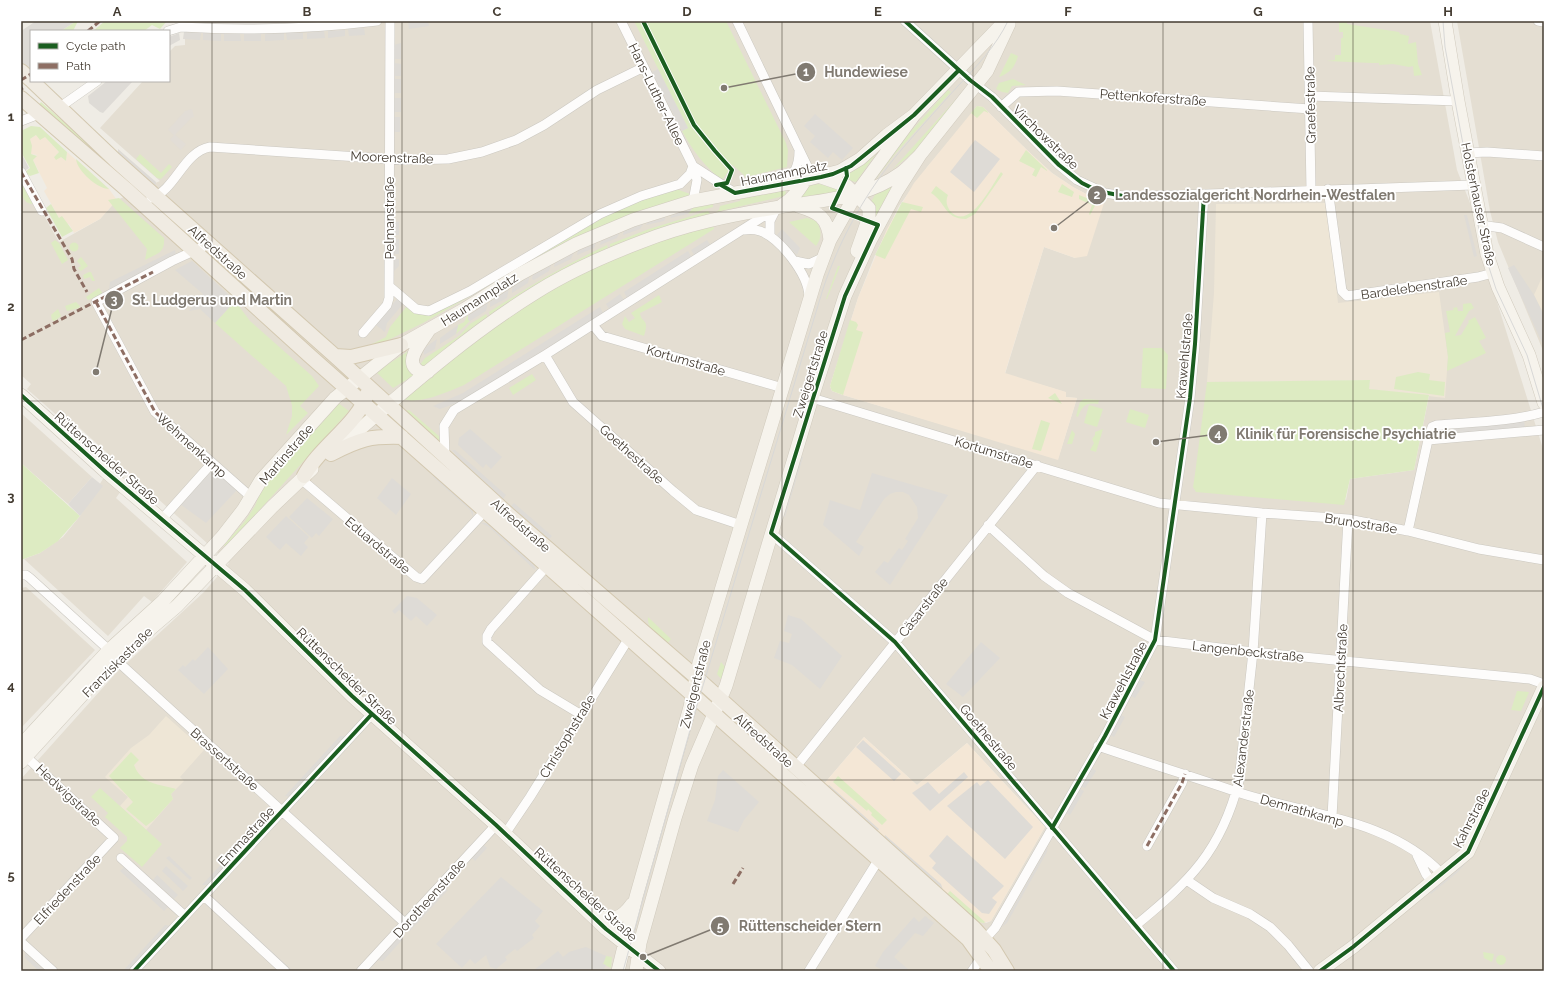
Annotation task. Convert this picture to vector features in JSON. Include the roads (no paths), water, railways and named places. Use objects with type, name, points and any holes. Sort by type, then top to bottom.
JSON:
[{"type":"main road","name":"Zweigertstraße","points":[[618,971],[636,897],[693,694],[699,663],[822,258],[830,240],[856,194],[914,115],[1005,21]]},
{"type":"main road","name":"Zweigertstraße","points":[[636,971],[638,955],[686,783],[699,747],[717,707],[845,296],[857,267],[878,225],[920,155],[987,71],[1011,21]]},
{"type":"main road","name":"Holsterhauser Straße","points":[[1445,21],[1480,225],[1493,273],[1529,355],[1544,403]]},
{"type":"main road","name":"Alfredstraße","points":[[21,71],[30,79]]},
{"type":"main road","name":"Alfredstraße","points":[[33,82],[115,160],[335,356],[508,514],[697,678],[717,707],[802,793],[880,859],[968,939],[991,971]]},
{"type":"main road","name":"Alfredstraße","points":[[21,98],[693,694],[717,707],[795,768],[985,939],[1006,971]]},
{"type":"main road","name":"Haumannplatz","points":[[362,381],[401,345],[429,330],[520,274],[576,244],[633,220],[693,201],[780,184],[812,176],[833,174],[856,162],[914,115]]},
{"type":"main road","name":"Haumannplatz","points":[[388,405],[468,339],[498,317],[536,292],[587,265],[642,241],[719,218],[778,207],[836,200],[856,194],[890,180],[902,172],[920,155]]},
{"type":"main road","points":[[778,207],[793,198],[812,176],[839,182],[856,194],[868,206],[869,212],[857,252],[857,267]]},
{"type":"main road","points":[[796,205],[815,212],[824,219],[828,225],[830,240]]},
{"type":"main road","points":[[428,372],[419,372],[412,362],[414,354],[429,330]]},
{"type":"main road","points":[[335,356],[351,357],[401,345]]},
{"type":"main road","points":[[303,477],[314,461],[353,417],[368,394],[362,381]]},
{"type":"main road","name":"Martinstraße","points":[[205,555],[232,526],[266,474],[335,398],[348,388],[362,381]]},
{"type":"main road","name":"Rüttenscheider Straße","points":[[21,396],[106,472],[205,555],[267,611],[311,657],[372,714],[624,944],[659,971]]},
{"type":"main road","name":"Martinstraße","points":[[216,565],[272,506],[303,477],[388,405]]},
{"type":"main road","points":[[331,454],[360,440],[377,436],[402,437]]},
{"type":"main road","name":"Franziskastraße","points":[[22,754],[205,555]]},
{"type":"main road","name":"Franziskastraße","points":[[112,655],[177,606],[216,565]]},
{"type":"main road","name":"Kahrstraße","points":[[1320,971],[1353,947],[1465,856],[1472,845],[1544,686]]},
{"type":"main road","points":[[593,916],[608,919],[622,916],[636,897]]},
{"type":"street","points":[[170,30],[180,24],[270,30],[332,26],[377,21]]},
{"type":"street","name":"Pelmanstraße","points":[[362,333],[387,305],[389,286],[390,21]]},
{"type":"street","name":"Hans-Luther-Allee","points":[[621,21],[693,166],[696,180],[693,201]]},
{"type":"street","points":[[737,21],[812,176]]},
{"type":"street","name":"Virchowstraße","points":[[905,21],[959,70],[992,97],[1059,165],[1082,183],[1098,191],[1123,196],[1473,185]]},
{"type":"street","name":"Graefestraße","points":[[1308,21],[1311,190]]},
{"type":"street","points":[[1538,21],[1544,22]]},
{"type":"street","name":"Moorenstraße","points":[[140,202],[157,196],[197,152],[210,147],[389,159],[448,159],[482,152],[509,143],[544,125],[597,90],[644,67]]},
{"type":"street","points":[[60,107],[96,82]]},
{"type":"street","name":"Pettenkoferstraße","points":[[1001,107],[1018,92],[1057,90],[1310,109]]},
{"type":"street","points":[[1310,96],[1458,100]]},
{"type":"street","points":[[21,121],[39,114]]},
{"type":"street","points":[[780,184],[790,178],[796,171],[799,161],[799,150]]},
{"type":"street","points":[[1467,153],[1487,152],[1544,156]]},
{"type":"street","points":[[693,166],[735,193]]},
{"type":"street","name":"Haumannplatz","points":[[389,286],[416,309],[430,311],[470,291],[600,214],[641,196],[680,184],[690,174],[693,166]]},
{"type":"street","points":[[21,172],[42,211]]},
{"type":"street","name":"Bardelebenstraße","points":[[1328,190],[1342,291],[1347,296],[1478,277],[1493,273]]},
{"type":"street","name":"Krawehlstraße","points":[[985,939],[995,928],[1052,828],[1155,640],[1176,505],[1192,383],[1204,194]]},
{"type":"street","points":[[770,236],[770,221],[778,207]]},
{"type":"street","name":"Haumannplatz","points":[[445,456],[443,432],[446,420],[454,410],[594,325],[778,207]]},
{"type":"street","points":[[1480,225],[1502,228],[1544,247]]},
{"type":"street","points":[[744,230],[757,230],[770,236],[795,261],[808,288],[809,301]]},
{"type":"street","points":[[193,252],[209,244]]},
{"type":"street","name":"Wehmenkamp","points":[[193,252],[96,302],[155,412],[251,497]]},
{"type":"street","points":[[795,261],[809,264],[822,258]]},
{"type":"street","name":"Kortumstraße","points":[[594,325],[602,336],[782,388]]},
{"type":"street","name":"Goethestraße","points":[[545,355],[573,402],[673,492],[696,510],[741,525]]},
{"type":"street","name":"Kortumstraße","points":[[812,398],[1159,502],[1176,505]]},
{"type":"street","points":[[1408,531],[1432,427],[1437,425],[1531,416],[1544,412]]},
{"type":"street","points":[[1428,440],[1544,430]]},
{"type":"street","points":[[162,519],[212,463]]},
{"type":"street","name":"Cäsarstraße","points":[[795,768],[1037,465]]},
{"type":"street","name":"Eduardstraße","points":[[303,477],[378,545],[416,577],[422,579],[485,511]]},
{"type":"street","name":"Brunostraße","points":[[1176,505],[1348,519],[1408,531],[1479,549],[1544,560]]},
{"type":"street","name":"Alexanderstraße","points":[[1136,926],[1188,881],[1219,836],[1236,792],[1239,781],[1253,652],[1262,513]]},
{"type":"street","name":"Albrechtstraße","points":[[1332,816],[1348,519]]},
{"type":"street","name":"Langenbeckstraße","points":[[988,525],[1044,576],[1068,593],[1155,640],[1253,652],[1530,679],[1544,686]]},
{"type":"street","name":"Goethestraße","points":[[771,533],[895,642],[1174,971]]},
{"type":"street","points":[[547,566],[491,629],[487,636],[488,642],[540,690],[580,714]]},
{"type":"street","name":"Brassertstraße","points":[[22,575],[30,578],[406,924]]},
{"type":"street","name":"Christophstraße","points":[[500,830],[530,797],[580,714],[629,638]]},
{"type":"street","name":"Emmastraße","points":[[134,971],[372,714]]},
{"type":"street","name":"Demrathkamp","points":[[1098,746],[1236,792],[1332,816],[1382,833],[1400,842],[1435,866],[1438,878]]},
{"type":"street","name":"Hedwigstraße","points":[[22,754],[114,836],[114,840]]},
{"type":"street","points":[[1147,846],[1182,783],[1185,774]]},
{"type":"street","name":"Dorotheenstraße","points":[[361,971],[500,830]]},
{"type":"street","name":"Elfriedenstraße","points":[[21,938],[114,840]]},
{"type":"street","points":[[1416,853],[1426,874],[1438,878]]},
{"type":"street","points":[[121,858],[186,916]]},
{"type":"street","points":[[809,971],[880,859]]},
{"type":"street","points":[[1188,881],[1213,898],[1250,914],[1270,927],[1288,945],[1309,971]]},
{"type":"street","points":[[204,896],[285,971]]},
{"type":"street","points":[[968,939],[985,939]]},
{"type":"street","points":[[21,942],[53,971]]},
{"type":"street","points":[[972,971],[981,958]]},
{"type":"tram line","points":[[623,971],[695,712],[830,270],[846,233],[877,181],[902,149],[986,55],[998,39],[1008,21]]},
{"type":"tram line","points":[[1443,21],[1445,47],[1478,225],[1485,255],[1496,289],[1527,355],[1544,412]]},
{"type":"place","name":"Hundewiese","points":[[724,88]]},
{"type":"place","name":"Landessozialgericht Nordrhein-Westfalen","points":[[1054,228]]},
{"type":"place","name":"St. Ludgerus und Martin","points":[[96,372]]},
{"type":"place","name":"Klinik für Forensische Psychiatrie","points":[[1156,442]]},
{"type":"place","name":"Rüttenscheider Stern","points":[[643,957]]}]
